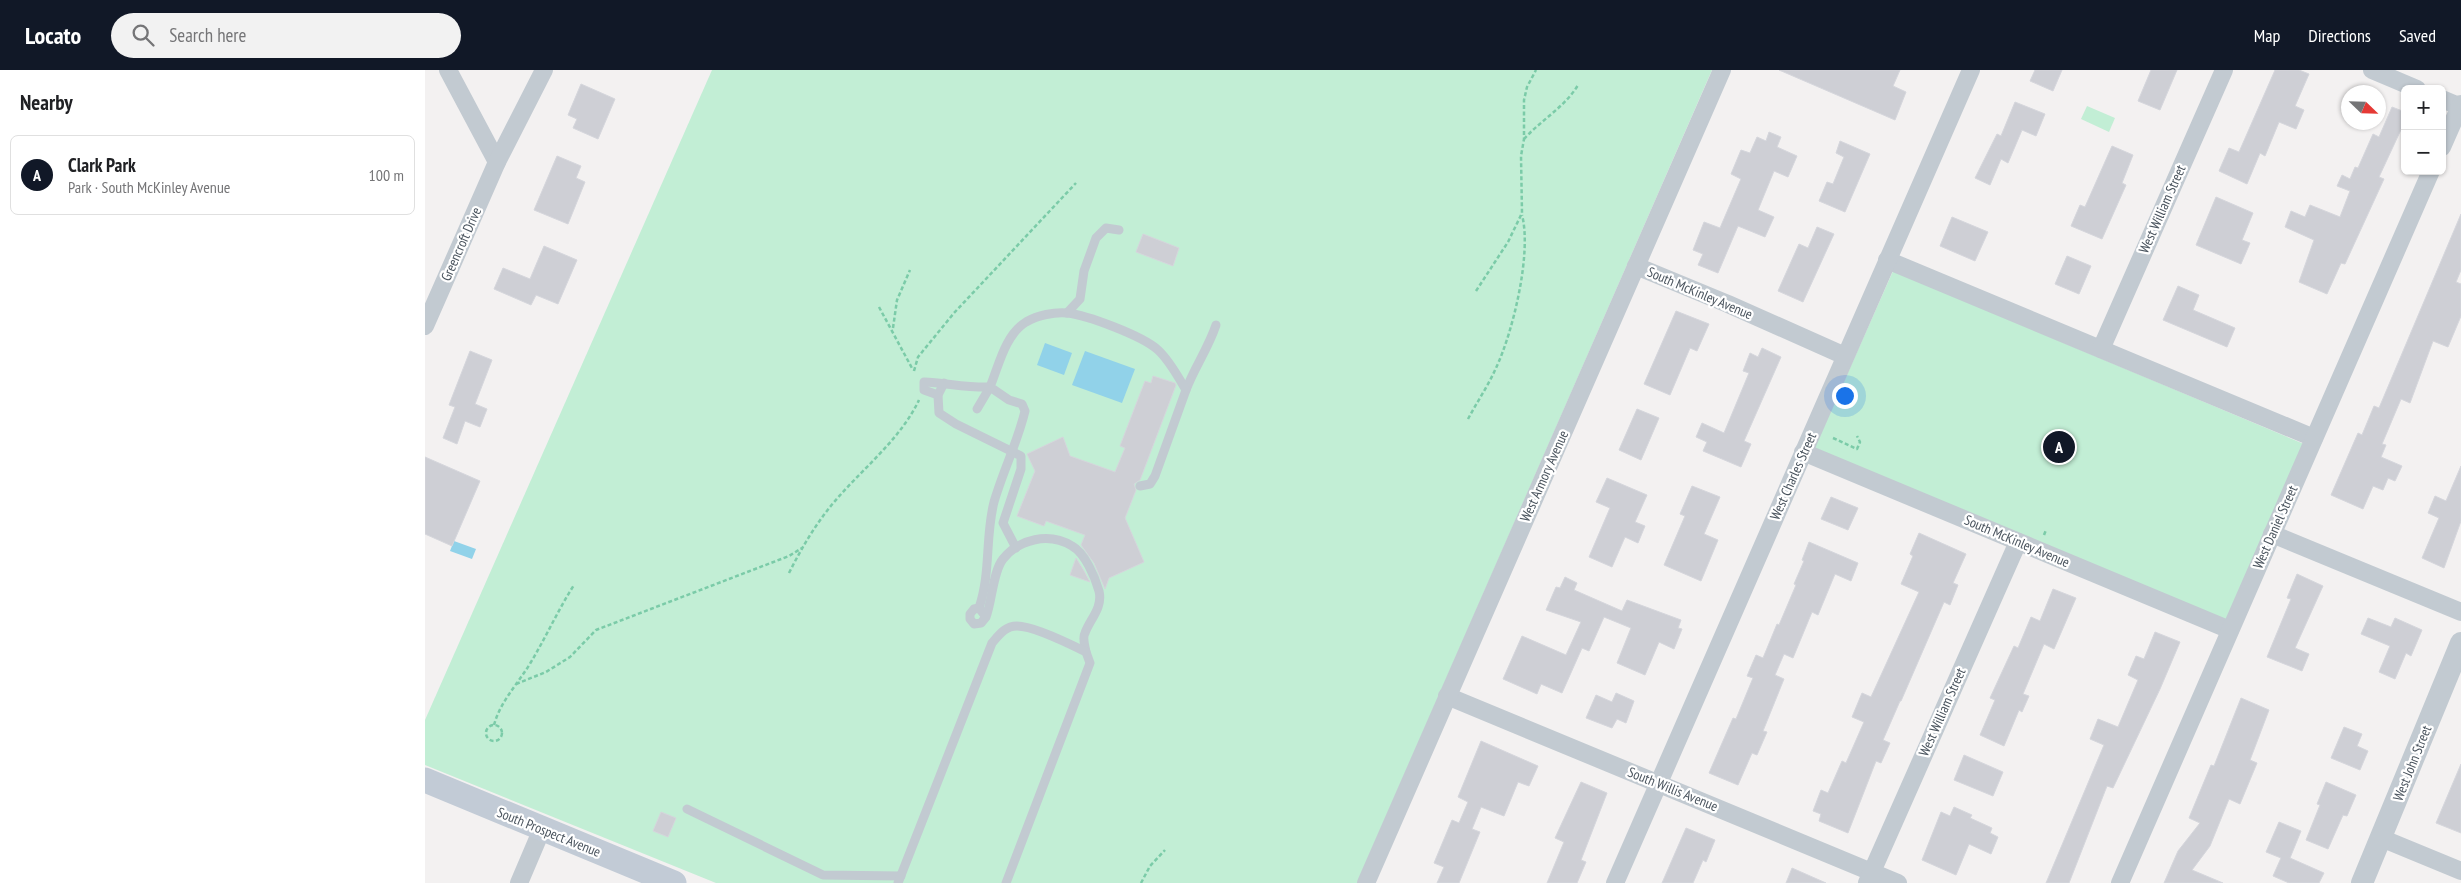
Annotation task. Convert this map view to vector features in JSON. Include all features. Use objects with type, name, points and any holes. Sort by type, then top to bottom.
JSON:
[{"type":"main road","name":"South Prospect Avenue","points":[[425,780],[674,883]]},
{"type":"street","points":[[448,70],[497,162]]},
{"type":"street","name":"Greencroft Drive","points":[[425,326],[497,162],[544,70]]},
{"type":"street","name":"West Armory Avenue","points":[[1366,883],[1722,70]]},
{"type":"street","name":"West Charles Street","points":[[1615,883],[1971,70]]},
{"type":"street","name":"West William Street","points":[[2101,349],[2223,70]]},
{"type":"street","points":[[2372,70],[2408,85]]},
{"type":"street","points":[[2446,100],[2461,106],[2446,138]]},
{"type":"street","name":"West Daniel Street","points":[[2120,883],[2429,175]]},
{"type":"street","points":[[1887,260],[2314,438]]},
{"type":"street","name":"South McKinley Avenue","points":[[1636,266],[1845,356]]},
{"type":"street","name":"South McKinley Avenue","points":[[1803,452],[2230,630]]},
{"type":"street","points":[[2272,534],[2461,612]]},
{"type":"street","name":"West William Street","points":[[1870,878],[2018,542]]},
{"type":"street","name":"West John Street","points":[[2362,883],[2461,643]]},
{"type":"street","name":"South Willis Avenue","points":[[1447,696],[1659,783],[1870,878],[1898,883]]},
{"type":"street","points":[[519,883],[542,829]]},
{"type":"street","points":[[2381,838],[2461,871]]},
{"type":"lane","points":[[1067,313],[1079,299],[1084,271],[1096,238],[1106,228],[1119,230]]},
{"type":"lane","points":[[977,409],[990,387],[1009,339],[1026,322],[1044,314],[1067,313],[1084,317],[1141,338],[1167,359],[1186,390]]},
{"type":"lane","points":[[1140,486],[1150,484],[1155,476],[1192,373],[1209,347],[1217,325]]},
{"type":"lane","points":[[944,383],[938,395],[939,413],[956,424],[1021,456],[1021,469],[1003,523],[1016,548]]},
{"type":"lane","points":[[924,386],[944,383],[969,388],[990,387],[1009,400],[1022,404],[1025,410],[994,502],[988,536],[984,593],[979,608]]},
{"type":"lane","points":[[924,386],[938,395]]},
{"type":"lane","points":[[979,608],[974,609],[970,614],[970,619],[974,624],[981,623],[986,617],[1001,560],[1016,548],[1036,538],[1047,538],[1073,546],[1083,557],[1100,597],[1093,621],[1083,635],[1090,664],[1006,883]]},
{"type":"lane","points":[[979,608],[986,617]]},
{"type":"lane","points":[[687,809],[823,875],[899,879],[992,643],[1003,630],[1017,626],[1055,637],[1086,652]]},
{"type":"path","points":[[1468,419],[1496,368],[1508,337],[1520,283],[1526,231],[1522,214],[1521,156],[1524,139],[1524,100],[1527,87],[1536,70]]},
{"type":"path","points":[[1524,139],[1537,124],[1566,102],[1577,85]]},
{"type":"path","points":[[914,371],[918,357],[954,313],[1076,183]]},
{"type":"path","points":[[1476,291],[1508,242],[1522,214]]},
{"type":"path","points":[[893,330],[897,300],[910,270]]},
{"type":"path","points":[[789,573],[802,548],[830,507],[895,437],[917,406],[924,386],[879,307]]},
{"type":"path","points":[[1833,438],[1857,449],[1860,442],[1857,436]]},
{"type":"path","points":[[516,684],[546,672],[570,656],[596,630],[789,556],[802,548]]},
{"type":"path","points":[[494,725],[501,729],[502,733],[501,737],[493,741],[486,737],[487,729],[494,725],[502,702],[516,684],[574,585]]},
{"type":"path","points":[[1141,883],[1149,866],[1165,850]]},
{"type":"green space","points":[[712,70],[1712,70],[1357,883],[716,883],[425,765],[425,720]]},
{"type":"green space","points":[[2087,106],[2115,118],[2109,132],[2081,119]]},
{"type":"green space","points":[[1893,271],[2304,444],[2228,623],[1814,449]]},
{"type":"water","points":[[1045,343],[1072,353],[1064,375],[1037,365]]},
{"type":"water","points":[[1085,351],[1135,369],[1122,403],[1072,385]]},
{"type":"water","points":[[454,541],[476,549],[472,559],[450,551]]},
{"type":"building","points":[[1779,70],[1900,70],[1893,86],[1906,92],[1895,120]]},
{"type":"building","points":[[2035,70],[2062,70],[2053,91],[2030,81]]},
{"type":"building","points":[[2151,70],[2177,70],[2160,110],[2138,101]]},
{"type":"building","points":[[2275,70],[2299,70],[2309,74],[2295,106],[2304,110],[2296,129],[2279,122],[2265,156],[2260,153],[2247,184],[2219,171],[2229,148],[2239,152]]},
{"type":"building","points":[[581,84],[615,99],[598,139],[573,128],[577,119],[568,115]]},
{"type":"building","points":[[2015,102],[2045,114],[2036,136],[2022,130],[2008,163],[2001,159],[1990,185],[1975,178],[1997,134],[2001,136]]},
{"type":"building","points":[[2392,107],[2401,110],[2401,130],[2379,177],[2384,179],[2345,264],[2341,263],[2327,294],[2299,282],[2314,240],[2285,227],[2291,211],[2305,217],[2310,205],[2340,217],[2350,191],[2337,186],[2342,175],[2350,179],[2355,167],[2358,168],[2373,134],[2379,137],[2382,130],[2386,130],[2386,121]]},
{"type":"building","points":[[1769,132],[1781,137],[1777,147],[1797,156],[1788,177],[1774,171],[1758,210],[1774,217],[1765,237],[1738,226],[1718,273],[1698,265],[1703,254],[1693,250],[1704,222],[1720,228],[1741,179],[1731,174],[1741,150],[1750,153],[1757,137],[1766,141]]},
{"type":"building","points":[[1840,141],[1870,154],[1845,212],[1819,201],[1827,182],[1833,184],[1844,157],[1836,153]]},
{"type":"building","points":[[2112,146],[2133,155],[2122,183],[2126,185],[2102,239],[2071,226],[2080,205],[2085,207]]},
{"type":"building","points":[[557,156],[581,166],[576,178],[585,182],[568,224],[534,210]]},
{"type":"building","points":[[2216,197],[2253,213],[2242,240],[2250,243],[2241,264],[2196,245]]},
{"type":"building","points":[[2461,214],[2461,270],[2456,282],[2461,284],[2461,316],[2448,347],[2433,341],[2410,403],[2401,399],[2382,444],[2386,445],[2381,457],[2402,466],[2395,481],[2388,478],[2383,490],[2373,486],[2363,509],[2331,495],[2358,433],[2362,435],[2374,406],[2379,408]]},
{"type":"building","points":[[1952,217],[1988,232],[1975,261],[1940,246]]},
{"type":"building","points":[[1817,227],[1834,234],[1803,302],[1778,291],[1799,244],[1808,248]]},
{"type":"building","points":[[1143,234],[1179,248],[1173,266],[1136,252]]},
{"type":"building","points":[[544,246],[577,260],[558,304],[536,295],[531,305],[494,289],[503,268],[530,279]]},
{"type":"building","points":[[2067,256],[2091,266],[2079,294],[2055,284]]},
{"type":"building","points":[[2178,286],[2199,295],[2193,310],[2235,328],[2227,347],[2163,320]]},
{"type":"building","points":[[1676,311],[1709,324],[1697,351],[1690,348],[1670,395],[1644,384]]},
{"type":"building","points":[[1762,348],[1781,357],[1744,441],[1751,444],[1741,467],[1703,451],[1707,442],[1696,437],[1702,423],[1724,433],[1749,373],[1743,371],[1750,353],[1758,357]]},
{"type":"building","points":[[470,351],[492,360],[475,404],[487,409],[480,427],[465,421],[457,444],[443,438],[455,407],[449,405]]},
{"type":"building","points":[[1153,376],[1176,385],[1140,480],[1134,484],[1136,490],[1125,518],[1144,562],[1109,578],[1105,589],[1094,563],[1081,545],[1085,535],[1046,521],[1044,526],[1017,516],[1035,471],[1027,454],[1063,437],[1070,456],[1115,472],[1125,448],[1120,446],[1145,381],[1151,383]]},
{"type":"building","points":[[1637,409],[1659,418],[1641,460],[1619,450]]},
{"type":"building","points":[[425,457],[480,481],[452,546],[425,534]]},
{"type":"building","points":[[2461,466],[2461,521],[2444,568],[2422,558],[2439,518],[2428,513],[2435,496],[2446,501]]},
{"type":"building","points":[[1607,478],[1647,495],[1635,522],[1645,526],[1638,543],[1625,537],[1612,567],[1589,557],[1610,508],[1596,502]]},
{"type":"building","points":[[1692,486],[1720,497],[1704,534],[1718,540],[1701,581],[1664,565],[1685,516],[1680,514]]},
{"type":"building","points":[[1831,497],[1858,508],[1848,530],[1821,519]]},
{"type":"building","points":[[1919,533],[1966,554],[1953,583],[1958,585],[1950,605],[1944,602],[1883,740],[1890,743],[1881,763],[1876,761],[1848,833],[1819,821],[1821,814],[1813,811],[1821,790],[1828,793],[1842,761],[1846,763],[1864,722],[1852,717],[1862,693],[1871,697],[1919,592],[1901,584],[1913,556],[1910,554]]},
{"type":"building","points":[[1809,542],[1858,563],[1851,581],[1835,574],[1818,615],[1812,612],[1793,658],[1784,654],[1775,675],[1784,679],[1763,731],[1767,732],[1757,755],[1752,753],[1738,785],[1709,773],[1733,718],[1736,719],[1753,678],[1747,676],[1756,655],[1763,658],[1777,624],[1779,625],[1796,585],[1794,584],[1804,561],[1802,560]]},
{"type":"building","points":[[1076,558],[1083,569],[1090,582],[1070,575]]},
{"type":"building","points":[[2297,574],[2323,586],[2295,648],[2309,654],[2302,671],[2267,657],[2291,599],[2287,598]]},
{"type":"building","points":[[1565,577],[1577,583],[1574,590],[1622,611],[1627,600],[1681,620],[1678,628],[1682,629],[1674,649],[1659,642],[1645,675],[1617,663],[1631,628],[1604,617],[1589,651],[1582,648],[1562,693],[1541,684],[1537,694],[1503,679],[1522,636],[1566,655],[1581,622],[1546,610],[1556,587],[1560,588]]},
{"type":"building","points":[[2053,589],[2076,598],[2054,649],[2044,644],[2023,694],[2029,696],[2022,712],[2019,710],[2004,746],[1980,735],[1995,700],[1990,698],[2014,646],[2018,648],[2031,617],[2040,621]]},
{"type":"building","points":[[2368,618],[2391,627],[2395,618],[2422,630],[2411,656],[2406,653],[2395,679],[2379,672],[2390,646],[2361,634]]},
{"type":"building","points":[[2155,632],[2180,642],[2160,689],[2113,788],[2107,786],[2069,883],[2046,883],[2104,745],[2090,739],[2098,719],[2118,727],[2138,680],[2128,675],[2136,656],[2144,659]]},
{"type":"building","points":[[1616,693],[1634,701],[1626,723],[1617,719],[1612,728],[1586,718],[1596,695],[1612,702]]},
{"type":"building","points":[[2241,698],[2269,710],[2250,760],[2257,763],[2240,804],[2229,799],[2210,846],[2192,870],[2223,883],[2164,883],[2178,851],[2200,823],[2189,818],[2211,765],[2214,766]]},
{"type":"building","points":[[2344,727],[2362,734],[2357,746],[2368,751],[2360,770],[2331,758]]},
{"type":"building","points":[[1481,741],[1538,766],[1529,786],[1518,782],[1504,816],[1481,807],[1472,829],[1480,832],[1459,883],[1437,883],[1444,867],[1434,863],[1452,820],[1459,823],[1468,802],[1458,797]]},
{"type":"building","points":[[1964,755],[2003,772],[1993,796],[1954,780]]},
{"type":"building","points":[[2461,764],[2461,833],[2436,823]]},
{"type":"building","points":[[1581,782],[1607,793],[1581,860],[1586,862],[1577,883],[1547,883],[1564,842],[1555,838]]},
{"type":"building","points":[[2326,782],[2356,795],[2347,816],[2343,815],[2328,849],[2306,840],[2320,805],[2317,804]]},
{"type":"building","points":[[1954,807],[1972,815],[1970,818],[1992,828],[1990,833],[1998,837],[1991,854],[1969,844],[1956,875],[1922,860],[1941,812],[1950,816]]},
{"type":"building","points":[[661,812],[676,818],[668,837],[653,831]]},
{"type":"building","points":[[2279,822],[2301,831],[2290,858],[2324,873],[2319,883],[2289,883],[2273,876],[2281,858],[2266,852]]},
{"type":"building","points":[[1686,828],[1715,840],[1706,862],[1703,860],[1693,883],[1662,883]]},
{"type":"building","points":[[1792,868],[1826,883],[1786,883]]},
{"type":"place","name":"Clark Park","points":[[2059,447]]}]
